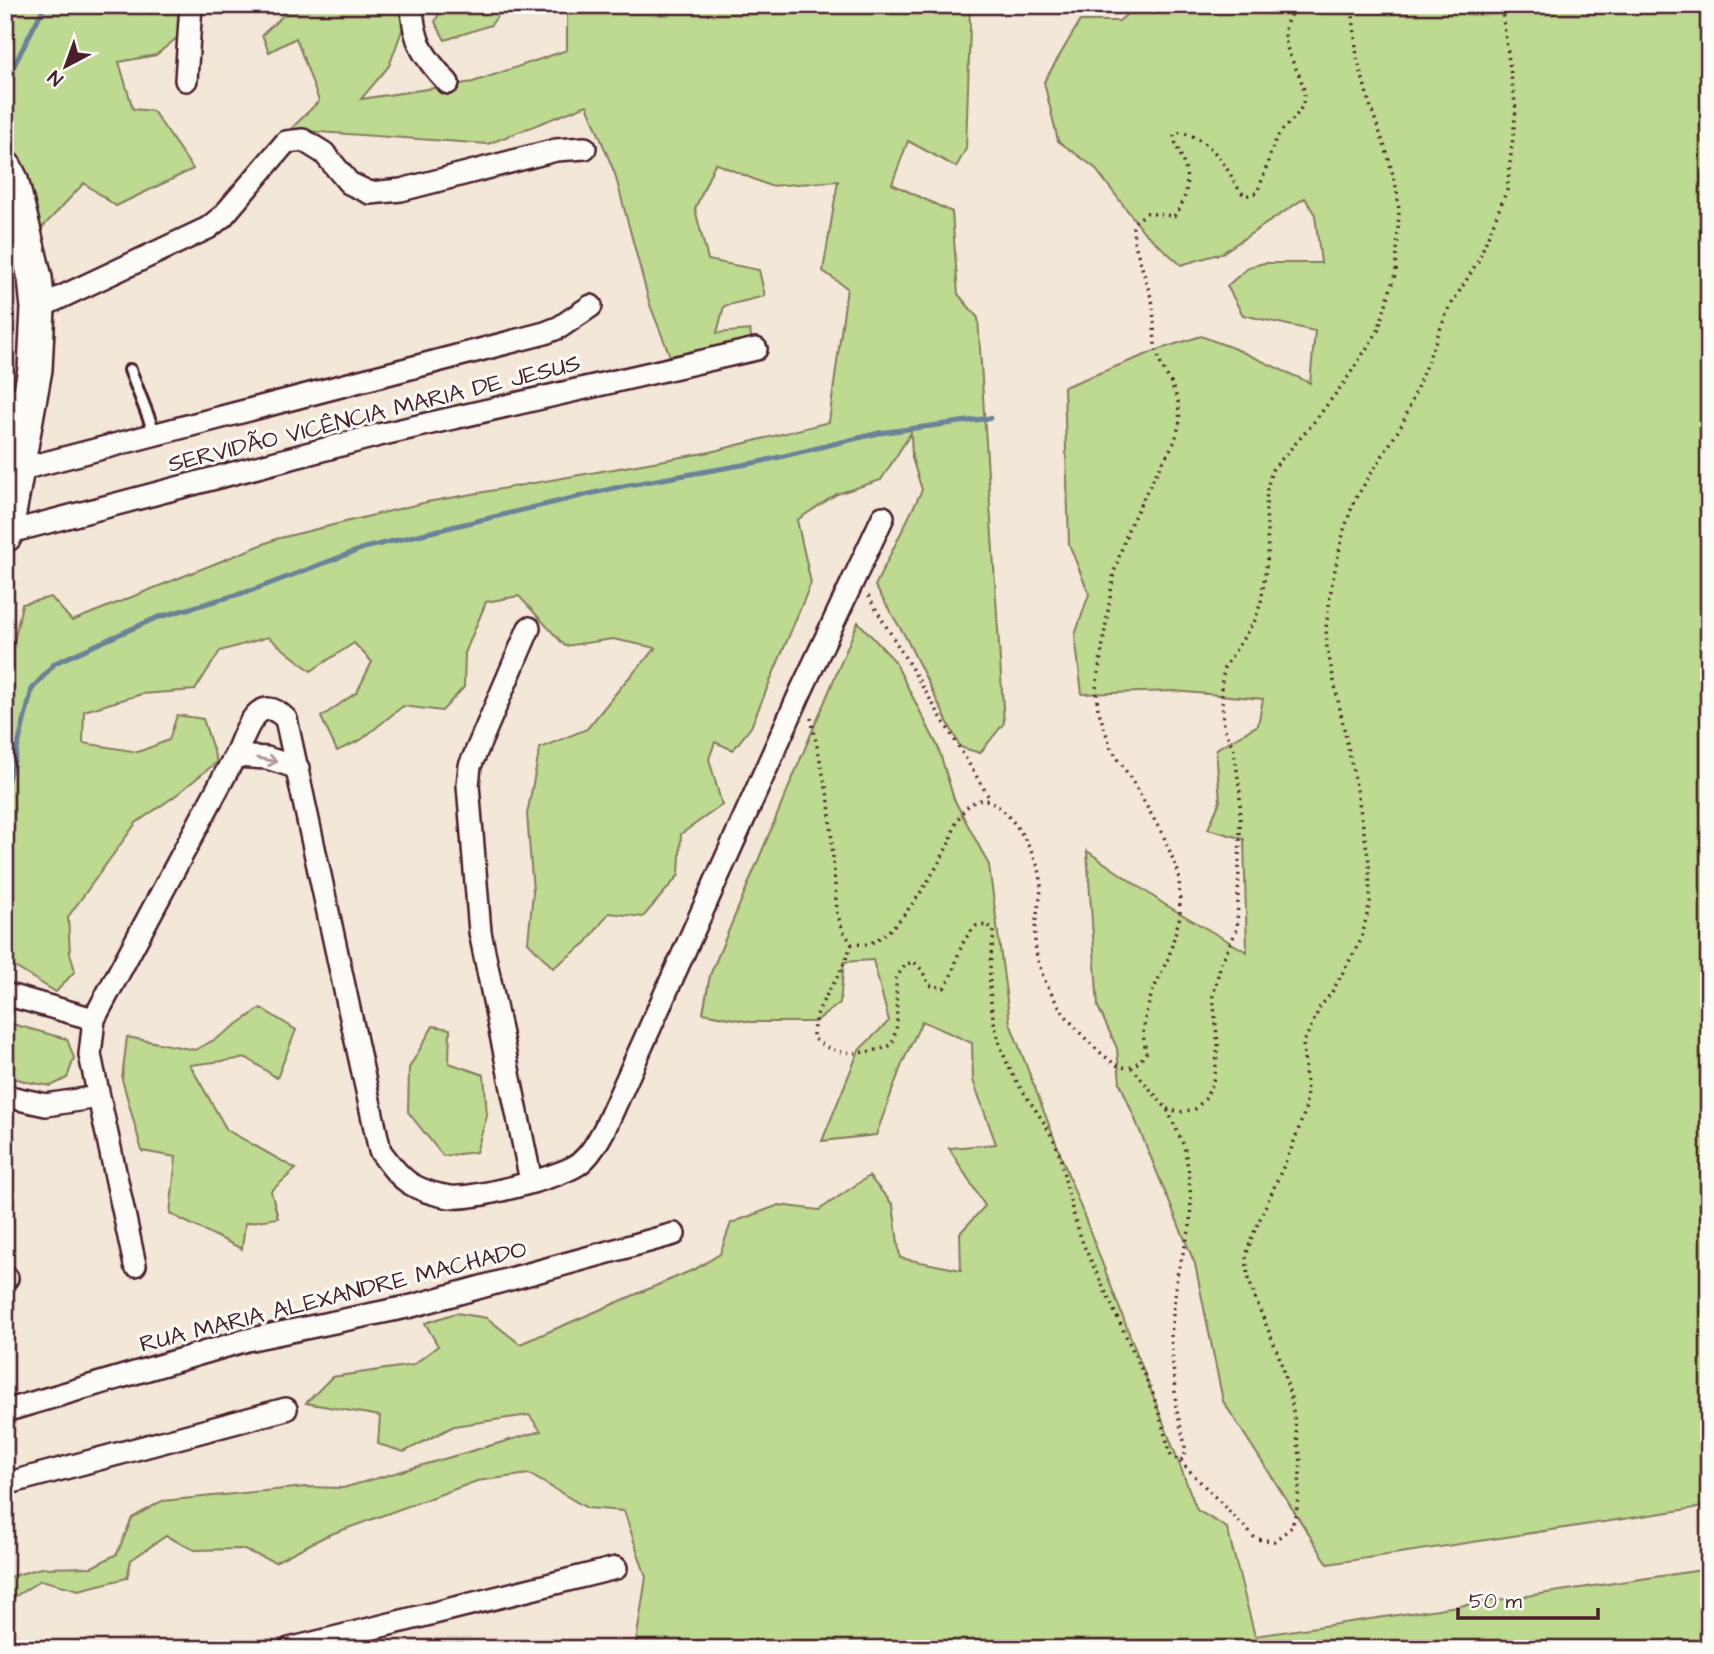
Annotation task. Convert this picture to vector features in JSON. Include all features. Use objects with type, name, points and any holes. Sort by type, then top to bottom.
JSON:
[{"type":"main road","points":[[5,168],[35,278],[38,308],[18,398],[6,534]]},
{"type":"street","points":[[186,80],[191,5]]},
{"type":"street","points":[[412,5],[416,41],[426,60],[448,83]]},
{"type":"street","points":[[38,308],[208,228],[223,216],[286,142],[303,141],[324,153],[349,183],[370,192],[401,190],[556,150],[585,148]]},
{"type":"street","points":[[13,477],[155,434],[545,333],[591,306]]},
{"type":"street","name":"SERVIDÃO VICÊNCIA MARIA DE JESUS","points":[[6,534],[379,435],[756,349]]},
{"type":"street","points":[[135,1265],[90,1055],[94,1019],[256,714],[268,708],[277,710],[286,719],[380,1151],[409,1184],[451,1197],[471,1196],[566,1171],[580,1163],[594,1148],[605,1128],[801,691],[883,517]]},
{"type":"street","points":[[529,628],[470,766],[468,785],[480,932],[531,1181]]},
{"type":"street","points":[[235,756],[267,758],[298,768]]},
{"type":"street","points":[[5,994],[94,1019]]},
{"type":"street","points":[[5,1096],[46,1105],[98,1097]]},
{"type":"street","name":"RUA MARIA ALEXANDRE MACHADO","points":[[5,1410],[247,1340],[425,1303],[674,1234]]},
{"type":"street","points":[[5,1485],[286,1409]]},
{"type":"street","points":[[289,1649],[616,1568]]},
{"type":"lane","points":[[130,370],[155,434]]},
{"type":"path","points":[[1132,1068],[1146,1053],[1143,1032],[1146,1013],[1175,937],[1181,895],[1179,874],[1164,837],[1111,748],[1098,709],[1096,688],[1114,572],[1129,527],[1175,441],[1180,421],[1178,401],[1155,345],[1153,303],[1134,241],[1133,228],[1136,221],[1147,213],[1174,216],[1181,208],[1188,185],[1185,166],[1175,145],[1174,135],[1181,132],[1198,137],[1213,150],[1245,196],[1256,193],[1280,134],[1294,119],[1303,102],[1301,82],[1285,44],[1286,24],[1295,5]]},
{"type":"path","points":[[1167,1109],[1180,1112],[1195,1109],[1206,1098],[1216,1075],[1218,1045],[1213,996],[1220,963],[1237,929],[1240,836],[1240,792],[1234,750],[1224,727],[1221,687],[1224,668],[1255,620],[1261,602],[1268,554],[1267,488],[1272,470],[1344,383],[1378,331],[1396,271],[1399,211],[1396,191],[1388,156],[1357,58],[1352,5]]},
{"type":"path","points":[[852,944],[841,970],[820,1004],[813,1023],[813,1037],[822,1047],[873,1053],[892,1045],[897,1025],[896,978],[906,964],[914,962],[922,970],[929,985],[944,988],[953,976],[957,954],[964,938],[976,926],[988,925],[993,930],[989,978],[998,1038],[1018,1084],[1053,1139],[1084,1246],[1153,1394],[1171,1455],[1256,1539],[1274,1541],[1292,1527],[1297,1508],[1301,1462],[1279,1356],[1248,1276],[1246,1257],[1251,1238],[1292,1147],[1305,1111],[1307,1092],[1303,1044],[1320,1007],[1332,992],[1361,940],[1370,902],[1369,862],[1328,648],[1326,628],[1329,602],[1344,530],[1354,501],[1403,423],[1448,310],[1478,261],[1507,190],[1516,110],[1501,5]]},
{"type":"path","points":[[855,574],[991,801],[1006,813],[1022,836],[1039,869],[1042,885],[1034,930],[1037,959],[1048,989],[1066,1016],[1095,1049],[1118,1067],[1132,1068],[1167,1109],[1184,1146],[1191,1199],[1190,1228],[1177,1275],[1171,1335],[1176,1407],[1185,1445],[1185,1455],[1180,1461]]},
{"type":"path","points":[[801,691],[809,710],[826,781],[837,913],[843,931],[852,944]]},
{"type":"path","points":[[852,944],[866,945],[888,930],[923,891],[961,814],[970,803],[982,799],[991,801]]},
{"type":"green space","points":[[5,5],[183,5],[184,32],[156,55],[119,62],[133,109],[153,111],[193,169],[116,206],[84,183],[39,231],[19,169],[5,147]]},
{"type":"green space","points":[[289,5],[402,5],[405,22],[389,66],[361,99],[473,82],[567,50],[567,5],[969,5],[966,149],[956,167],[908,141],[892,184],[952,212],[958,294],[978,318],[1004,723],[980,753],[960,747],[905,636],[875,586],[922,490],[912,458],[911,433],[881,480],[837,494],[797,520],[811,583],[751,727],[733,750],[715,742],[709,759],[722,805],[681,834],[679,875],[643,917],[609,913],[586,943],[553,968],[528,942],[533,892],[527,814],[540,748],[587,729],[656,648],[613,639],[565,646],[519,596],[486,602],[465,653],[464,687],[442,711],[403,706],[361,740],[337,751],[321,717],[357,692],[372,662],[354,643],[311,671],[268,637],[220,651],[195,690],[142,694],[84,711],[83,743],[138,752],[169,740],[177,715],[203,719],[217,762],[136,823],[68,917],[70,953],[75,971],[56,992],[5,961],[5,685],[22,604],[51,597],[72,621],[276,539],[427,502],[710,452],[829,422],[847,288],[823,271],[838,181],[770,186],[715,163],[695,209],[708,260],[759,270],[765,296],[724,306],[717,333],[750,330],[752,342],[670,356],[650,305],[615,174],[587,105],[488,144],[290,130],[319,101],[296,38],[269,52],[262,35],[290,9]]},
{"type":"green space","points":[[443,5],[505,5],[491,25],[445,40],[435,22]]},
{"type":"green space","points":[[1138,5],[1709,5],[1709,1506],[1328,1564],[1223,1401],[1195,1264],[1120,1083],[1117,1048],[1098,1007],[1087,851],[1164,904],[1247,952],[1244,839],[1208,829],[1220,801],[1216,749],[1258,725],[1263,699],[1174,691],[1082,694],[1075,635],[1089,594],[1069,544],[1064,387],[1201,336],[1310,383],[1315,331],[1243,315],[1227,286],[1249,267],[1264,263],[1321,263],[1315,215],[1305,198],[1222,253],[1181,265],[1144,232],[1094,167],[1058,141],[1044,82],[1080,21],[1119,21]]},
{"type":"green space","points":[[858,622],[894,660],[938,747],[954,799],[989,865],[1010,1023],[1197,1510],[1227,1528],[1255,1636],[1709,1569],[1709,1649],[635,1649],[646,1577],[624,1511],[587,1508],[529,1474],[477,1481],[326,1536],[275,1562],[241,1549],[194,1550],[166,1536],[131,1560],[127,1578],[79,1590],[41,1580],[5,1603],[5,1578],[41,1568],[92,1567],[117,1554],[132,1518],[162,1501],[306,1487],[343,1488],[541,1431],[529,1415],[454,1426],[404,1452],[378,1444],[380,1416],[306,1403],[332,1377],[413,1365],[438,1346],[425,1323],[456,1313],[487,1318],[520,1344],[695,1269],[720,1254],[731,1223],[779,1205],[819,1210],[869,1176],[893,1205],[900,1258],[961,1270],[960,1233],[985,1206],[949,1148],[996,1144],[973,1080],[972,1043],[922,1021],[902,1064],[876,1135],[822,1141],[859,1050],[889,1021],[873,960],[844,962],[840,1003],[815,1022],[750,1022],[703,1013],[710,975]]},
{"type":"green space","points":[[261,1008],[296,1030],[277,1078],[247,1058],[190,1065],[227,1130],[296,1169],[271,1191],[278,1218],[245,1223],[242,1249],[170,1214],[176,1157],[142,1151],[122,1079],[127,1037],[195,1050]]},
{"type":"green space","points":[[5,1022],[67,1039],[74,1058],[67,1078],[51,1086],[5,1075]]},
{"type":"green space","points":[[433,1026],[450,1029],[449,1063],[484,1075],[487,1116],[476,1152],[443,1156],[408,1112],[409,1068]]},
{"type":"waterway","points":[[5,83],[45,5]]},
{"type":"waterway","points":[[5,788],[32,689],[55,663],[156,618],[253,590],[364,548],[623,486],[759,462],[879,433],[990,418]]}]
